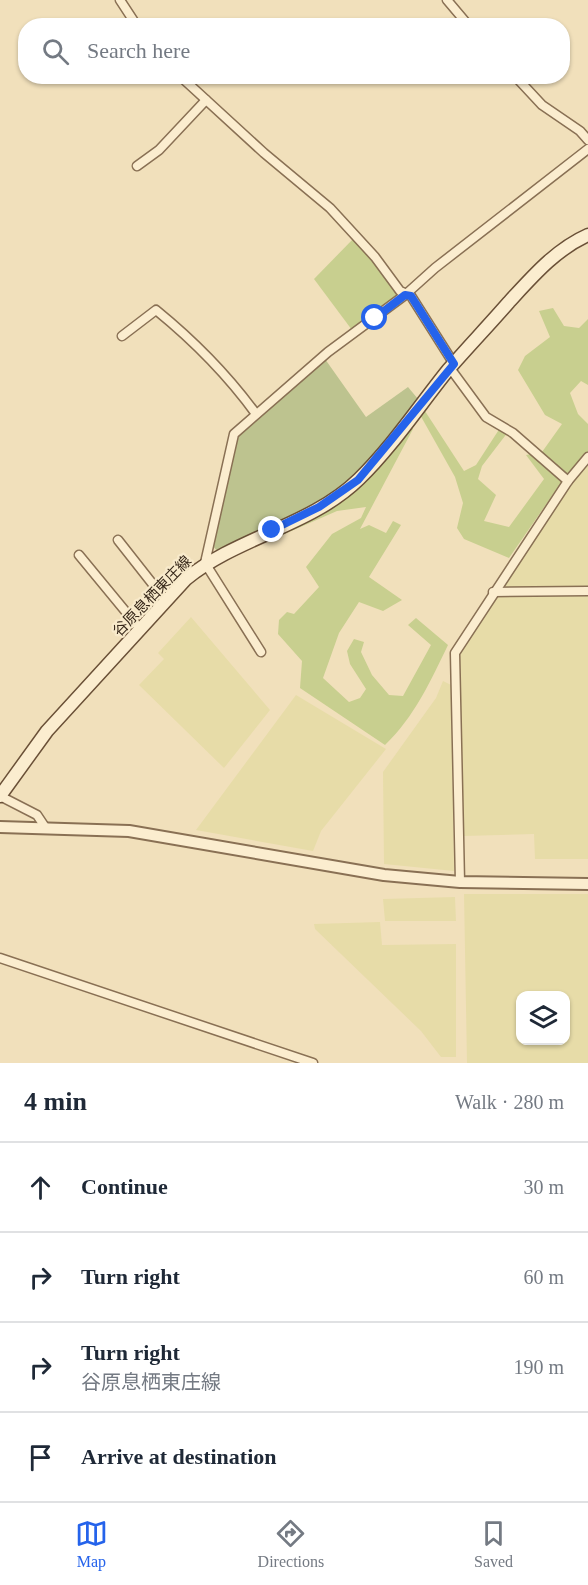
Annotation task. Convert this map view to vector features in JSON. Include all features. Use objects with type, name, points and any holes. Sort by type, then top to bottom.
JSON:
[{"type":"main road","name":"谷原息栖東庄線","points":[[0,796],[47,731],[186,579],[205,563],[319,507],[346,491],[373,464],[452,366],[546,264],[563,248],[588,235]]},
{"type":"street","points":[[120,0],[131,18]]},
{"type":"street","points":[[447,0],[462,18]]},
{"type":"street","points":[[189,84],[330,208],[405,295],[411,296],[452,366],[486,417],[513,433],[568,481]]},
{"type":"street","points":[[522,84],[542,105],[580,130],[588,140]]},
{"type":"street","points":[[137,166],[159,150],[206,100]]},
{"type":"street","points":[[261,652],[205,563],[234,434],[328,352],[405,295],[435,268],[588,149]]},
{"type":"street","points":[[122,336],[156,310],[190,337],[229,377],[256,414]]},
{"type":"street","points":[[460,882],[455,653],[568,481],[588,457]]},
{"type":"street","points":[[118,540],[166,601]]},
{"type":"street","points":[[79,555],[140,629]]},
{"type":"street","points":[[493,592],[588,591]]},
{"type":"street","points":[[0,796],[37,815],[45,827]]},
{"type":"street","points":[[0,827],[129,831],[384,875],[460,882],[588,884]]},
{"type":"street","points":[[0,958],[314,1063]]},
{"type":"shaded area","points":[[588,465],[588,587],[500,588],[573,481]]},
{"type":"shaded area","points":[[588,596],[588,859],[535,859],[534,834],[463,836],[460,652],[496,597]]},
{"type":"shaded area","points":[[191,617],[270,710],[224,768],[139,685],[164,659],[158,653]]},
{"type":"shaded area","points":[[443,681],[451,685],[454,871],[384,864],[383,772],[436,698]]},
{"type":"shaded area","points":[[296,695],[386,749],[321,831],[313,851],[196,830]]},
{"type":"shaded area","points":[[464,894],[588,894],[588,1063],[467,1063]]},
{"type":"shaded area","points":[[455,897],[456,921],[385,921],[383,899]]},
{"type":"shaded area","points":[[380,922],[382,945],[456,944],[456,1057],[441,1057],[421,1031],[315,929],[314,924]]},
{"type":"green space","points":[[354,238],[399,294],[352,330],[314,279]]},
{"type":"green space","points":[[553,308],[564,326],[579,328],[588,319],[588,385],[581,381],[570,393],[578,414],[588,424],[588,452],[565,477],[509,558],[464,539],[457,528],[463,503],[455,477],[419,413],[423,408],[464,471],[476,465],[500,428],[508,432],[482,466],[478,479],[496,495],[484,521],[509,527],[544,479],[526,455],[542,452],[562,424],[545,415],[518,370],[525,356],[550,337],[539,311]]},
{"type":"green space","points":[[325,359],[366,417],[408,387],[418,399],[356,476],[315,505],[218,552],[211,544],[236,439]]},
{"type":"green space","points":[[410,424],[413,429],[360,529],[369,525],[386,533],[393,521],[401,525],[369,577],[402,600],[383,611],[359,602],[339,633],[323,678],[349,702],[360,698],[366,689],[350,664],[347,651],[354,639],[364,642],[361,652],[372,675],[389,695],[403,696],[431,645],[408,625],[416,618],[448,645],[413,710],[385,745],[300,688],[302,661],[278,634],[279,620],[287,612],[294,614],[319,587],[306,567],[332,534],[361,518],[366,507],[337,511],[280,536],[285,529]]},
{"type":"route","points":[[272,530],[346,491],[373,464],[454,364],[411,296],[405,295],[375,318]]}]
